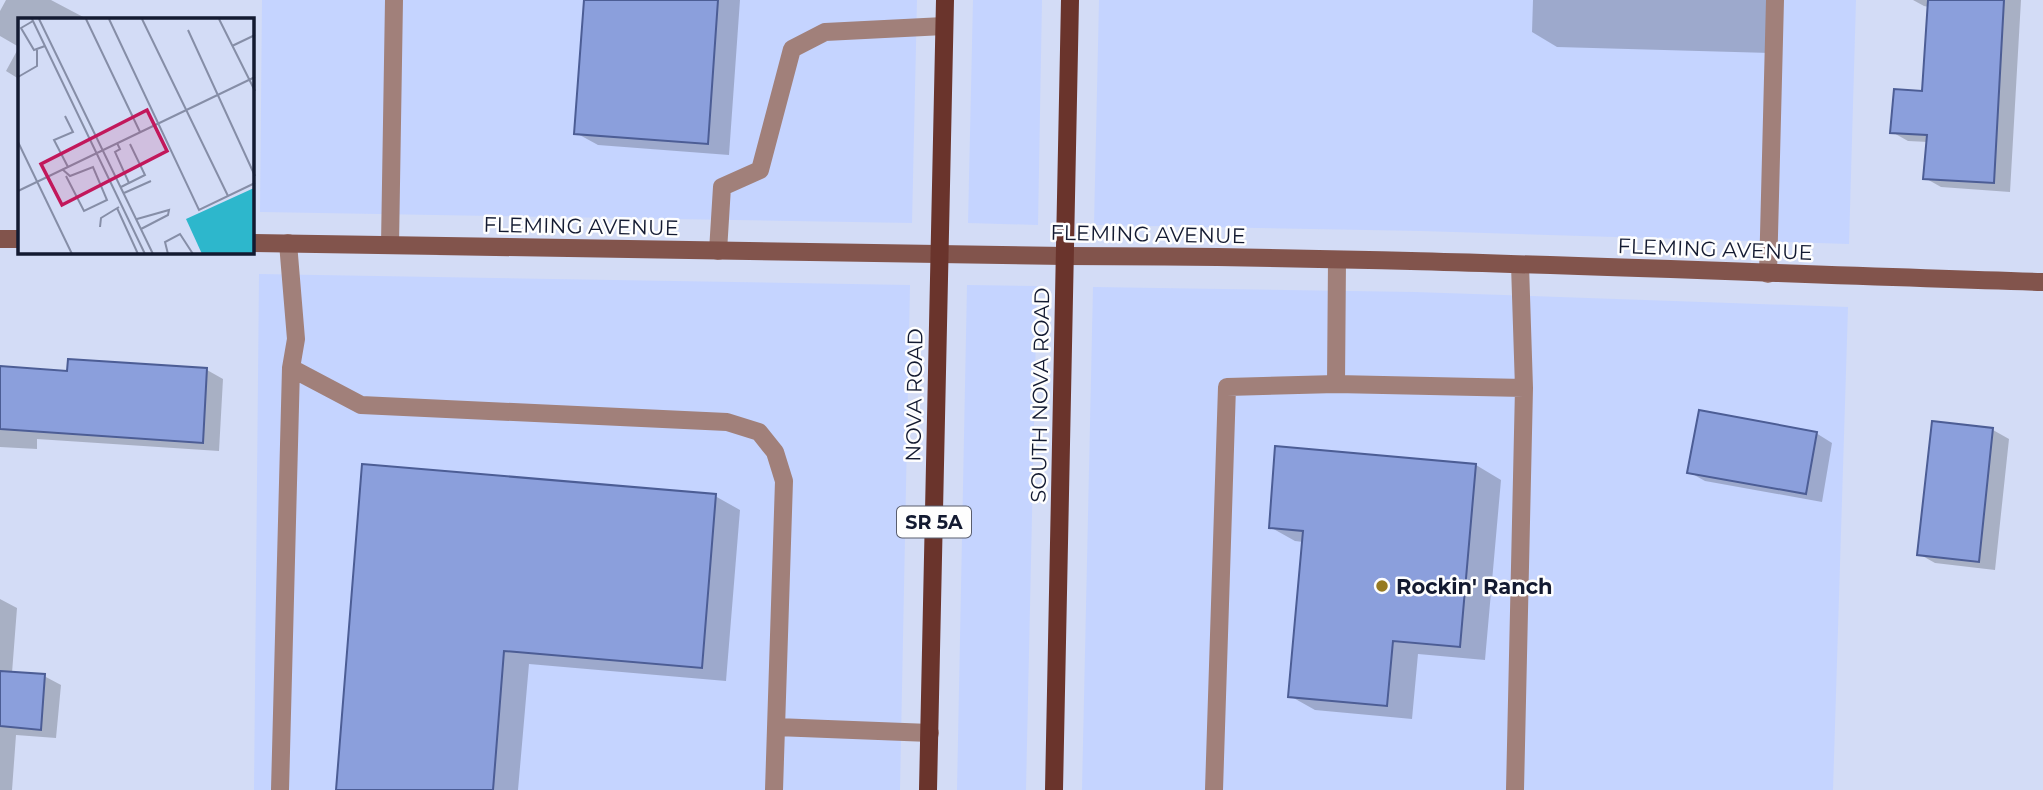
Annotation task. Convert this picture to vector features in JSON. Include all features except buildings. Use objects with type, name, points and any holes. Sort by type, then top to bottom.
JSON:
[{"type":"main road","name":"NOVA ROAD","points":[[928,790],[945,0]]},
{"type":"main road","name":"SOUTH NOVA ROAD","points":[[1054,790],[1070,0]]},
{"type":"street","points":[[0,239],[18,239]]},
{"type":"street","name":"FLEMING AVENUE","points":[[254,243],[1174,256],[2043,282]]},
{"type":"lane","points":[[390,245],[394,0]]},
{"type":"lane","points":[[1768,274],[1775,0]]},
{"type":"lane","points":[[718,251],[722,187],[760,170],[792,49],[825,32],[944,26]]},
{"type":"lane","points":[[280,790],[291,368],[296,339],[288,243]]},
{"type":"lane","points":[[1336,384],[1338,260]]},
{"type":"lane","points":[[1516,790],[1524,388],[1520,265]]},
{"type":"lane","points":[[291,368],[361,405],[727,422],[759,432],[775,452],[784,481],[774,790]]},
{"type":"lane","points":[[1214,790],[1227,387],[1336,384],[1524,388]]},
{"type":"lane","points":[[776,727],[930,733]]},
{"type":"shaded area","points":[[262,0],[917,0],[912,223],[260,212]]},
{"type":"shaded area","points":[[973,0],[1042,0],[1038,225],[968,223]]},
{"type":"shaded area","points":[[1099,0],[1856,0],[1849,244],[1421,231],[1094,225]]},
{"type":"shaded area","points":[[259,274],[910,285],[900,790],[254,790]]},
{"type":"shaded area","points":[[967,285],[1037,286],[1026,790],[957,790]]},
{"type":"shaded area","points":[[1093,287],[1414,292],[1848,307],[1833,790],[1082,790]]},
{"type":"place","name":"Rockin' Ranch","points":[[1382,586]]}]
